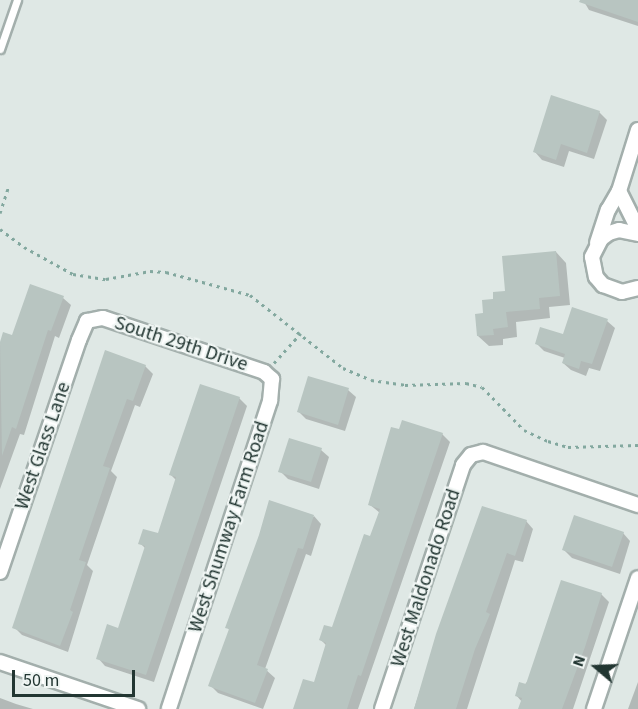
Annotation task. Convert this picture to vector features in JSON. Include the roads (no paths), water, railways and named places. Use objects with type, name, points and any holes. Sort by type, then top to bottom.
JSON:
[{"type":"street","points":[[638,130],[619,191],[609,210],[592,257],[592,267],[603,285],[622,292],[638,288]]},
{"type":"street","points":[[619,191],[638,229]]},
{"type":"street","points":[[597,245],[601,239],[618,230],[638,234]]},
{"type":"street","name":"South 29th Drive","points":[[87,321],[103,318],[268,376]]},
{"type":"street","name":"West Glass Lane","points":[[0,572],[87,321]]},
{"type":"street","name":"West Shumway Farm Road","points":[[169,709],[270,401],[268,376]]},
{"type":"street","name":"West Maldonado Road","points":[[382,709],[467,458],[476,452],[489,453],[638,505]]},
{"type":"street","points":[[594,709],[638,578]]},
{"type":"street","points":[[0,662],[138,709]]},
{"type":"lane","points":[[0,49],[17,0]]}]
